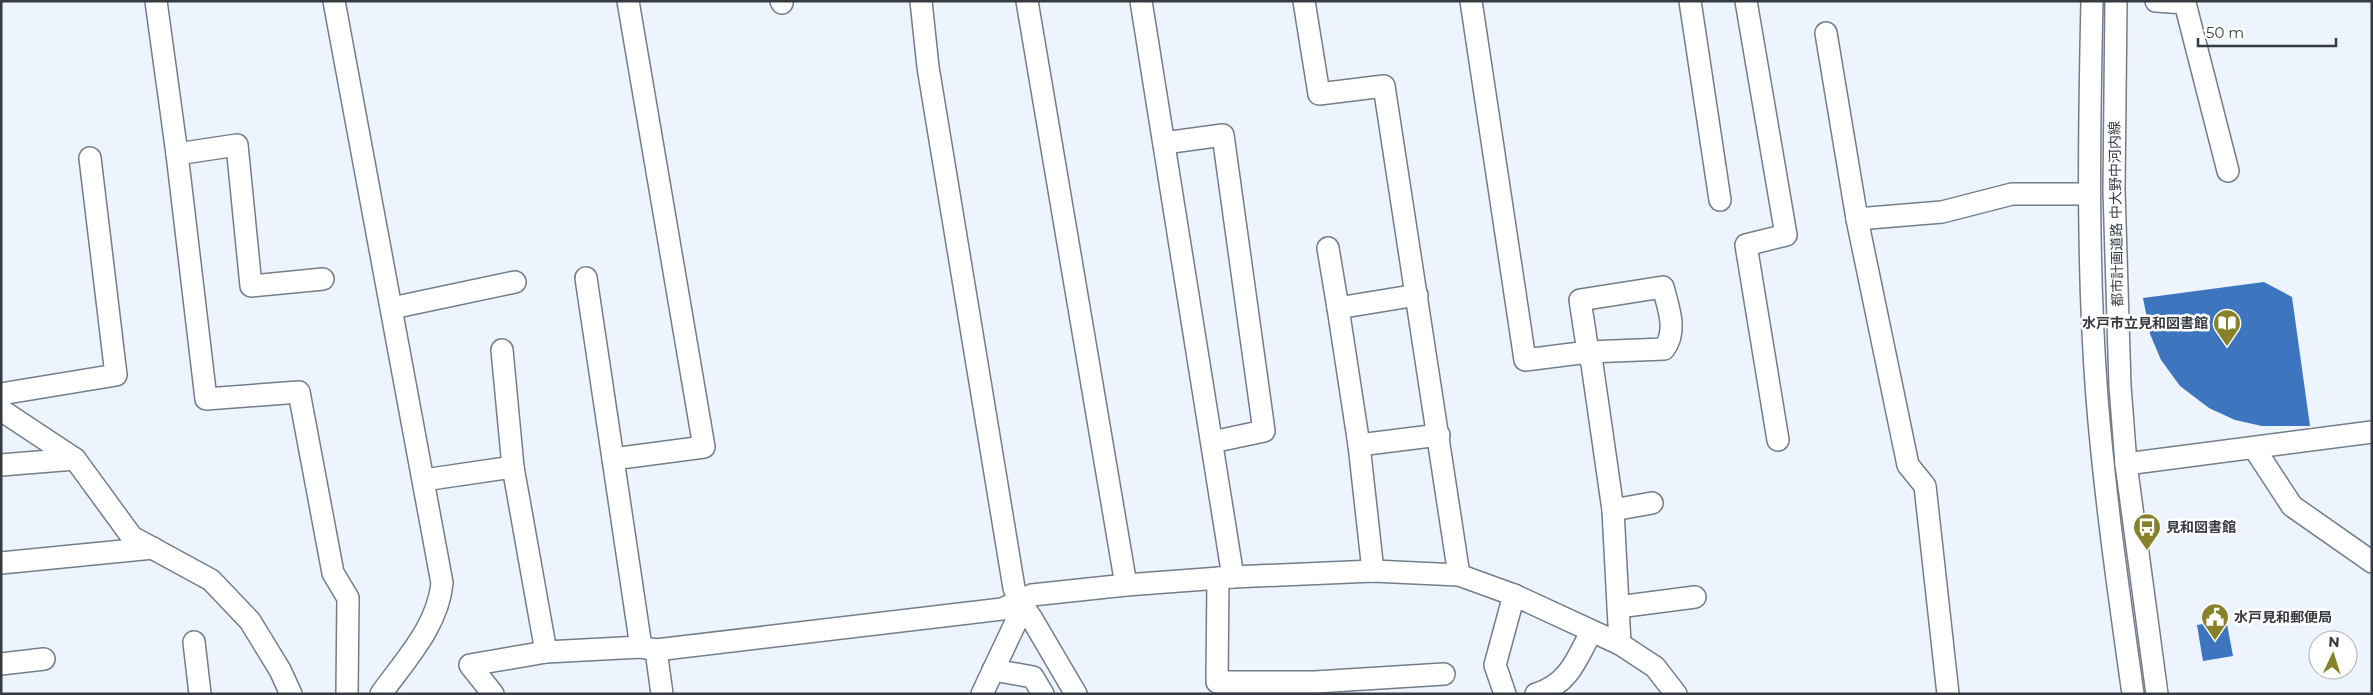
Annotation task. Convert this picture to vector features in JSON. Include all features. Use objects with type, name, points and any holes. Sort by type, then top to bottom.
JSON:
[{"type":"street","points":[[156,1],[177,154],[206,399],[299,392],[333,573],[348,598],[347,694]]},
{"type":"street","points":[[334,1],[442,584],[440,600],[428,627],[381,694]]},
{"type":"street","points":[[613,459],[704,447],[628,1]]},
{"type":"street","points":[[921,1],[933,96],[1014,588],[1019,600],[1076,694]]},
{"type":"street","points":[[1027,1],[1126,585]]},
{"type":"street","points":[[1141,1],[1212,442],[1226,578],[1217,682],[1315,682],[1444,674]]},
{"type":"street","points":[[1304,1],[1319,94],[1384,86],[1459,575]]},
{"type":"street","points":[[1471,1],[1525,360],[1588,352],[1664,349],[1670,341],[1672,329],[1663,286],[1580,300],[1588,352],[1592,364],[1613,510],[1620,644]]},
{"type":"street","points":[[1690,1],[1720,200]]},
{"type":"street","points":[[1746,1],[1786,235],[1746,245],[1778,440]]},
{"type":"street","name":"都市計画道路 中大野中河内線","points":[[2092,1],[2088,194],[2097,397],[2112,549],[2133,694]]},
{"type":"street","name":"都市計画道路 中大野中河内線","points":[[2116,1],[2114,190],[2118,337],[2126,464],[2157,692]]},
{"type":"street","points":[[2156,1],[2185,3],[2228,171]]},
{"type":"street","points":[[1826,32],[1857,219],[1908,465],[1925,486],[1948,694]]},
{"type":"street","points":[[1164,144],[1223,135],[1264,431],[1212,442]]},
{"type":"street","points":[[177,154],[237,145],[252,286],[323,279]]},
{"type":"street","points":[[1,394],[116,376],[90,158]]},
{"type":"street","points":[[1857,219],[1942,212],[2012,194],[2088,194]]},
{"type":"street","points":[[1328,248],[1359,445],[1373,571]]},
{"type":"street","points":[[586,278],[613,459],[649,649],[662,694]]},
{"type":"street","points":[[392,308],[516,282]]},
{"type":"street","points":[[1338,308],[1417,295]]},
{"type":"street","points":[[502,350],[513,467],[546,652]]},
{"type":"street","points":[[1,410],[75,459],[132,537],[211,580],[250,621],[280,670],[291,694]]},
{"type":"street","points":[[2126,464],[2372,432]]},
{"type":"street","points":[[1359,445],[1439,435]]},
{"type":"street","points":[[2254,448],[2292,506],[2372,562]]},
{"type":"street","points":[[1,465],[75,459]]},
{"type":"street","points":[[424,480],[513,467]]},
{"type":"street","points":[[1613,510],[1652,503]]},
{"type":"street","points":[[1,563],[153,548]]},
{"type":"street","points":[[493,694],[470,665],[546,652],[649,649],[1002,609],[1032,595],[1126,585],[1373,571],[1459,575],[1514,595],[1620,644],[1655,667],[1676,694]]},
{"type":"street","points":[[1505,694],[1495,665],[1514,595]]},
{"type":"street","points":[[1618,607],[1695,597]]},
{"type":"street","points":[[982,694],[1015,624],[1019,600]]},
{"type":"street","points":[[1536,694],[1555,687],[1570,672],[1591,632]]},
{"type":"street","points":[[194,642],[200,694]]},
{"type":"street","points":[[1,664],[44,659]]},
{"type":"street","points":[[993,670],[1033,677],[1043,694]]},
{"type":"street","points":[[2133,694],[2157,692]]},
{"type":"building","name":"水戸市立見和図書館","points":[[2264,282],[2292,297],[2310,426],[2262,426],[2235,420],[2209,408],[2180,386],[2161,360],[2150,334],[2143,298]]},
{"type":"building","points":[[2209,623],[2209,627],[2227,624],[2233,656],[2203,661],[2197,625]]},
{"type":"place","name":"水戸市立見和図書館","points":[[2227,347]]},
{"type":"place","name":"見和図書館","points":[[2147,551]]},
{"type":"place","name":"水戸見和郵便局","points":[[2215,641]]}]
